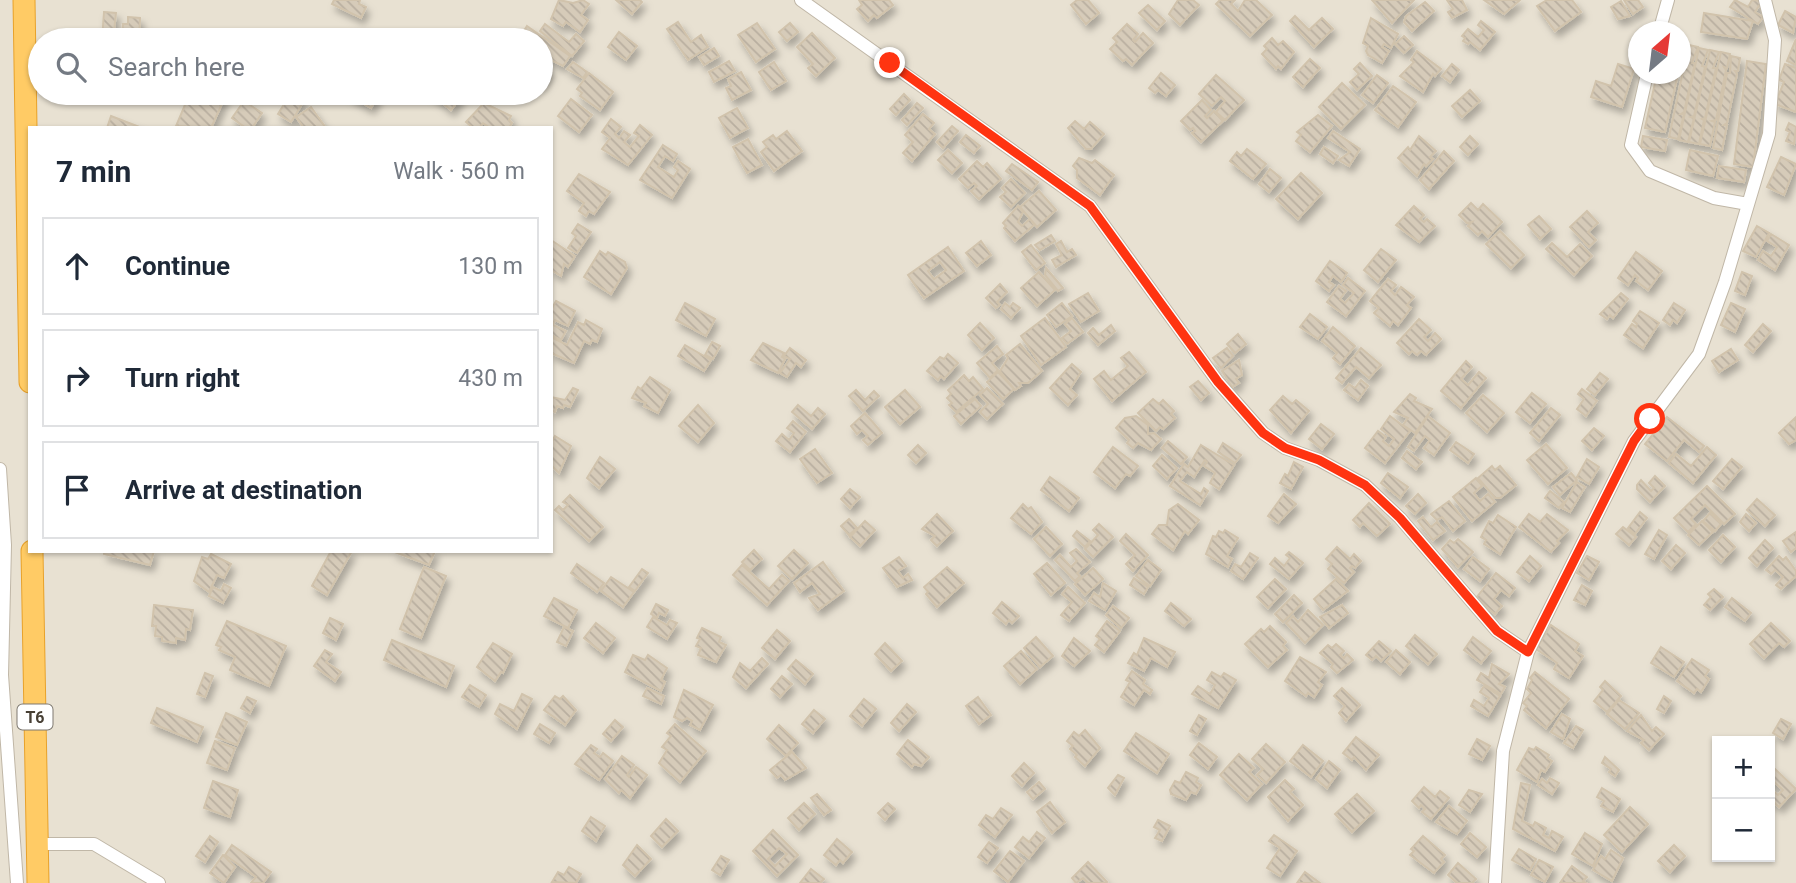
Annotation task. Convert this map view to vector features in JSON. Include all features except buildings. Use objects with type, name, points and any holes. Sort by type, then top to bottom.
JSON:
[{"type":"highway","points":[[24,0],[28,255]]},
{"type":"highway","name":"T6","points":[[32,553],[38,883]]},
{"type":"street","points":[[801,0],[1090,206],[1218,382],[1263,433],[1285,448],[1319,460],[1365,485],[1400,518],[1497,631],[1528,652]]},
{"type":"street","points":[[1662,21],[1668,0]]},
{"type":"street","points":[[1495,883],[1503,751],[1528,652],[1634,441],[1699,354],[1748,204],[1769,134],[1775,40],[1765,0]]},
{"type":"street","points":[[1645,84],[1632,145],[1650,171],[1714,198],[1748,204]]},
{"type":"street","points":[[0,469],[5,545],[2,675],[4,745],[17,883]]},
{"type":"street","points":[[37,844],[94,844],[159,883]]},
{"type":"shaded area","points":[[0,0],[1796,0],[1796,883],[0,883]]},
{"type":"route","points":[[890,63],[1090,206],[1218,382],[1263,433],[1285,448],[1319,460],[1365,485],[1400,518],[1497,631],[1528,652],[1634,441],[1650,419]]}]
